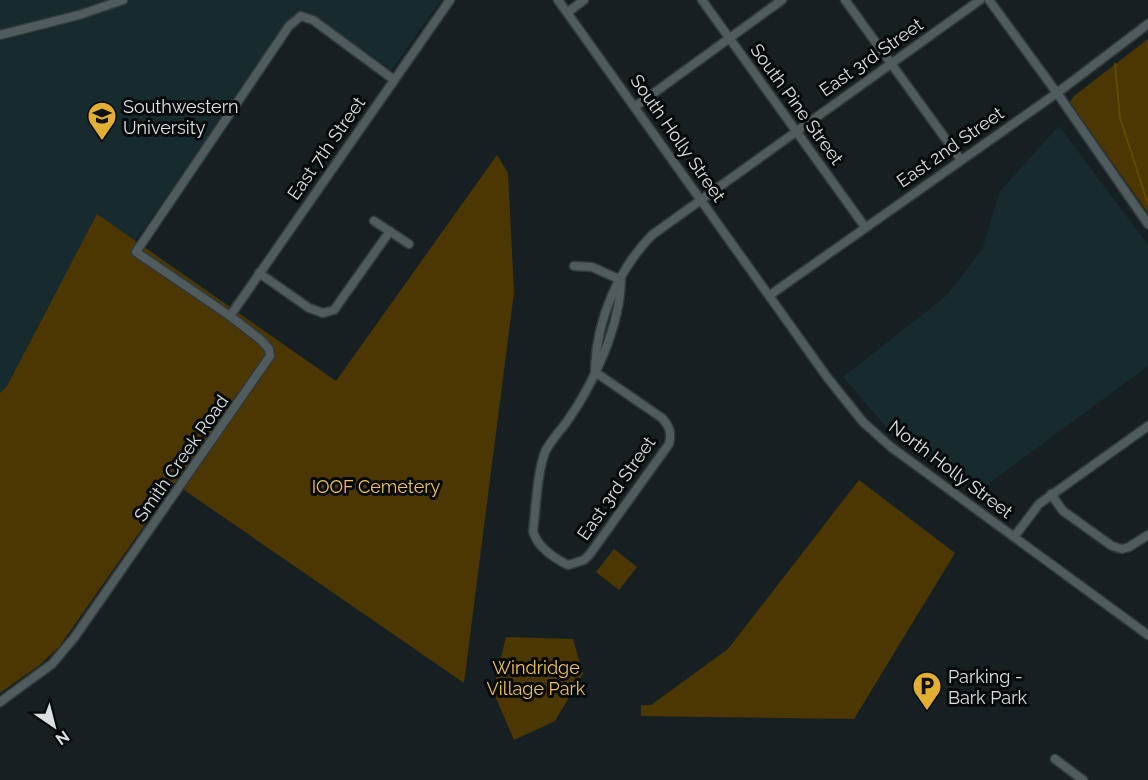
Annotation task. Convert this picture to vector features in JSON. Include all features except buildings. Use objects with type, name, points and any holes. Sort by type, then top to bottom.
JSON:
[{"type":"street","points":[[0,35],[79,15],[123,0]]},
{"type":"street","name":"East 7th Street","points":[[230,316],[450,0]]},
{"type":"street","name":"South Holly Street","points":[[558,0],[770,295]]},
{"type":"street","points":[[568,12],[584,0]]},
{"type":"street","name":"South Pine Street","points":[[702,0],[865,227]]},
{"type":"street","points":[[636,106],[782,0]]},
{"type":"street","points":[[845,0],[962,160]]},
{"type":"street","name":"East 3rd Street","points":[[595,372],[662,418],[669,426],[671,435],[669,444],[590,554],[584,560],[568,565],[542,547],[535,539],[533,531],[541,472],[546,450],[568,420],[595,372],[596,351],[611,294],[629,263],[652,235],[701,198],[980,0]]},
{"type":"street","points":[[989,0],[1148,224]]},
{"type":"street","name":"Smith Creek Road","points":[[0,702],[52,664],[74,638],[270,356],[266,345],[230,316],[136,252],[289,26],[301,16],[313,20],[393,80]]},
{"type":"street","name":"East 2nd Street","points":[[770,295],[1057,93],[1148,24]]},
{"type":"street","points":[[374,221],[409,243]]},
{"type":"street","points":[[259,273],[309,308],[323,313],[334,310],[390,231]]},
{"type":"street","points":[[574,266],[592,267],[621,280]]},
{"type":"street","name":"North Holly Street","points":[[770,295],[848,406],[863,422],[891,447],[1148,634]]},
{"type":"street","points":[[1014,537],[1039,504],[1051,494],[1148,426]]},
{"type":"street","points":[[1051,494],[1063,511],[1112,546],[1122,549],[1129,547],[1148,535]]},
{"type":"street","points":[[1055,759],[1083,780]]},
{"type":"shaded area","name":"Southwestern University","points":[[0,0],[441,0],[392,70],[310,13],[303,10],[297,12],[135,241],[97,215],[7,386],[0,393]]},
{"type":"shaded area","points":[[1059,126],[1148,245],[1148,366],[980,490],[892,434],[843,377],[946,296],[982,250],[1000,191]]},
{"type":"green space","points":[[1148,39],[1148,213],[1070,102],[1074,96]]},
{"type":"green space","name":"IOOF Cemetery","points":[[497,155],[508,173],[514,292],[464,683],[174,483],[59,647],[41,664],[0,693],[0,393],[7,386],[97,214],[336,381]]},
{"type":"green space","points":[[859,480],[955,553],[854,719],[641,716],[641,705],[651,705],[728,649]]},
{"type":"green space","points":[[614,549],[637,567],[619,590],[596,572]]},
{"type":"green space","name":"Windridge Village Park","points":[[506,637],[573,639],[583,674],[555,721],[514,740],[493,691]]},
{"type":"waterway","points":[[1115,64],[1120,118],[1148,204]]},
{"type":"place","name":"Southwestern University","points":[[102,142]]},
{"type":"place","name":"Parking - Bark Park","points":[[927,712]]}]
